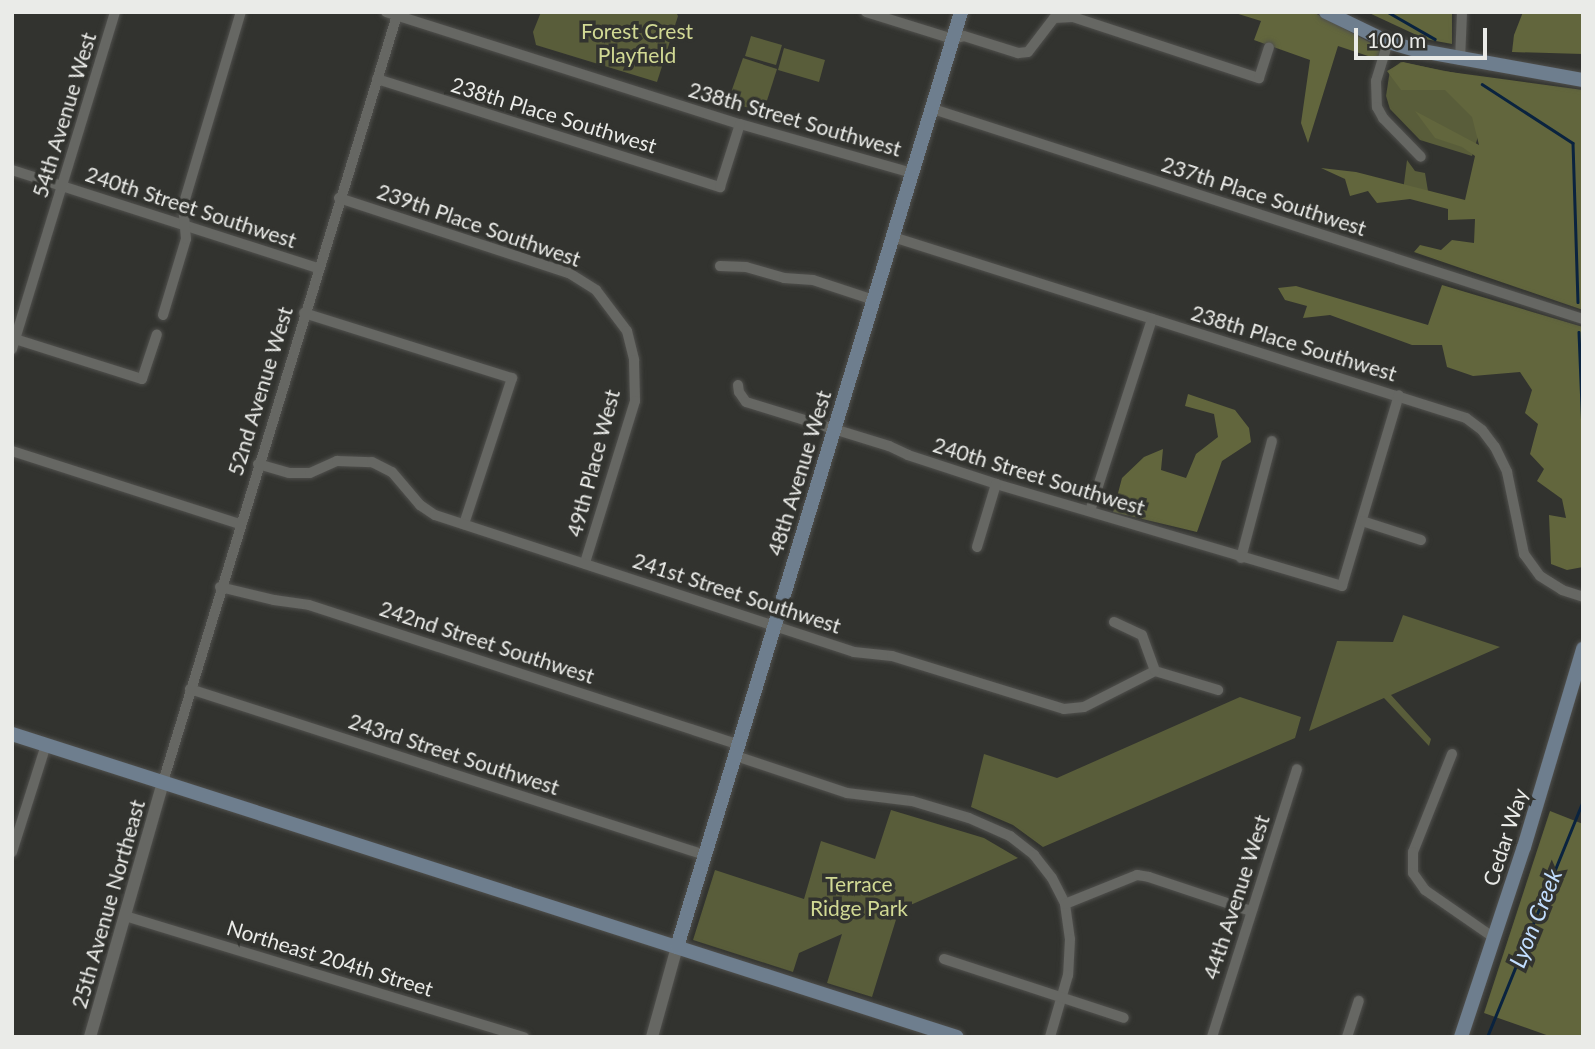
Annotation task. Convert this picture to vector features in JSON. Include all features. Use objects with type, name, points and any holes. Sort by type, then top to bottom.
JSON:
[{"type":"main road","name":"48th Avenue West","points":[[677,947],[961,12]]},
{"type":"main road","points":[[1326,12],[1388,42],[1460,60],[1583,79]]},
{"type":"main road","name":"Cedar Way","points":[[1461,1037],[1532,822],[1583,649]]},
{"type":"main road","points":[[12,734],[957,1037]]},
{"type":"street","name":"54th Avenue West","points":[[14,344],[115,12]]},
{"type":"street","points":[[163,315],[186,239],[183,206],[241,12]]},
{"type":"street","points":[[866,12],[953,38],[964,36],[1018,53],[1028,51],[1054,18],[1073,17],[1259,78],[1269,48]]},
{"type":"street","points":[[1460,60],[1462,12]]},
{"type":"street","name":"52nd Avenue West","points":[[163,782],[317,268],[377,79],[393,13]]},
{"type":"street","name":"238th Street Southwest","points":[[393,13],[740,124],[912,173]]},
{"type":"street","points":[[1388,42],[1376,81],[1377,107],[1383,118],[1421,156]]},
{"type":"street","name":"238th Place Southwest","points":[[377,79],[720,187],[740,124]]},
{"type":"street","name":"237th Place Southwest","points":[[933,109],[1583,319]]},
{"type":"street","name":"240th Street Southwest","points":[[12,170],[317,268]]},
{"type":"street","name":"239th Place Southwest","points":[[339,198],[569,273],[596,290],[628,331]]},
{"type":"street","name":"238th Place Southwest","points":[[893,237],[1466,418],[1482,430],[1495,447],[1507,472],[1524,554],[1540,576],[1562,590],[1583,597]]},
{"type":"street","points":[[720,265],[746,267],[784,278],[813,280],[874,300]]},
{"type":"street","points":[[304,313],[512,378],[464,524]]},
{"type":"street","points":[[1090,511],[1152,319]]},
{"type":"street","name":"49th Place West","points":[[585,563],[635,401],[634,360],[628,331]]},
{"type":"street","points":[[14,344],[142,379],[157,334]]},
{"type":"street","name":"240th Street Southwest","points":[[738,385],[746,402],[889,446],[908,456],[1241,558],[1342,586],[1362,521]]},
{"type":"street","points":[[1399,395],[1362,521],[1421,540]]},
{"type":"street","points":[[1241,558],[1272,442]]},
{"type":"street","points":[[12,451],[240,524]]},
{"type":"street","name":"241st Street Southwest","points":[[258,464],[289,473],[310,473],[337,461],[372,461],[393,472],[420,505],[435,515],[854,652],[892,656],[1064,709],[1084,707],[1155,671]]},
{"type":"street","points":[[977,547],[996,484]]},
{"type":"street","name":"242nd Street Southwest","points":[[220,587],[309,605],[737,750],[847,793],[912,801],[997,829],[1034,855],[1052,878],[1065,904]]},
{"type":"street","points":[[1114,622],[1142,635],[1155,671],[1218,690]]},
{"type":"street","name":"243rd Street Southwest","points":[[191,689],[705,855]]},
{"type":"street","points":[[12,852],[46,746]]},
{"type":"street","points":[[1452,754],[1413,852],[1413,873],[1419,883],[1493,937]]},
{"type":"street","name":"44th Avenue West","points":[[1212,1037],[1297,769]]},
{"type":"street","name":"25th Avenue Northeast","points":[[90,1037],[163,782]]},
{"type":"street","points":[[1050,1037],[1071,954],[1065,904],[1137,875],[1251,911]]},
{"type":"street","name":"Northeast 204th Street","points":[[125,916],[524,1037]]},
{"type":"street","points":[[652,1037],[677,947]]},
{"type":"street","points":[[944,959],[1124,1018]]},
{"type":"street","points":[[1348,1037],[1359,1001]]},
{"type":"green space","name":"Forest Crest Playfield","points":[[541,12],[676,12],[678,16],[657,82],[536,45],[533,32]]},
{"type":"green space","points":[[1232,12],[1313,12],[1382,49],[1377,59],[1338,46],[1308,143],[1301,123],[1310,60],[1254,40],[1261,21]]},
{"type":"green space","points":[[1367,12],[1452,12],[1452,44],[1425,39]]},
{"type":"green space","points":[[1523,12],[1583,12],[1583,54],[1512,52],[1514,35]]},
{"type":"green space","points":[[751,36],[782,45],[776,65],[745,56]]},
{"type":"green space","points":[[784,48],[825,60],[819,82],[778,70]]},
{"type":"green space","points":[[743,58],[777,69],[763,113],[728,101]]},
{"type":"green space","points":[[1401,62],[1495,81],[1472,156],[1420,140],[1390,109],[1386,96],[1390,70]]},
{"type":"green space","points":[[1403,62],[1443,71],[1583,90],[1583,310],[1414,252],[1420,245],[1441,250],[1452,240],[1474,243],[1475,219],[1448,220],[1448,209],[1410,199],[1377,203],[1368,191],[1350,196],[1345,179],[1321,168],[1356,172],[1465,200],[1475,156],[1462,147],[1435,138],[1415,111],[1479,145],[1472,117],[1445,90],[1401,90],[1387,71]]},
{"type":"green space","points":[[1407,160],[1415,171],[1425,173],[1428,191],[1403,191]]},
{"type":"green space","points":[[1442,285],[1583,327],[1583,567],[1567,570],[1551,564],[1549,515],[1566,518],[1562,499],[1537,481],[1544,469],[1530,454],[1538,424],[1525,413],[1532,390],[1520,372],[1473,376],[1447,367],[1442,345],[1412,345],[1330,315],[1303,318],[1307,306],[1285,300],[1278,288],[1296,286],[1428,325]]},
{"type":"green space","points":[[1188,394],[1235,410],[1249,428],[1251,442],[1222,461],[1197,532],[1113,512],[1122,478],[1144,457],[1163,449],[1161,470],[1186,478],[1196,454],[1218,437],[1214,414],[1185,406]]},
{"type":"green space","points":[[1403,615],[1500,647],[1391,695],[1431,739],[1429,746],[1384,698],[1309,731],[1337,641],[1393,642]]},
{"type":"green space","points":[[1240,697],[1301,717],[1295,738],[1043,847],[1013,825],[971,807],[984,754],[1057,778]]},
{"type":"green space","name":"Terrace Ridge Park","points":[[891,810],[984,838],[1018,858],[899,910],[872,997],[827,983],[842,934],[799,953],[793,972],[693,940],[715,870],[804,899],[821,841],[875,859]]},
{"type":"green space","points":[[1550,811],[1583,824],[1583,1037],[1552,1037],[1484,1013]]},
{"type":"waterway","name":"Lyon Creek","points":[[1388,12],[1435,39]]},
{"type":"waterway","name":"Lyon Creek","points":[[1482,84],[1573,143],[1578,302]]},
{"type":"waterway","name":"Lyon Creek","points":[[1579,332],[1583,431]]},
{"type":"waterway","name":"Lyon Creek","points":[[1487,1037],[1583,800]]}]
